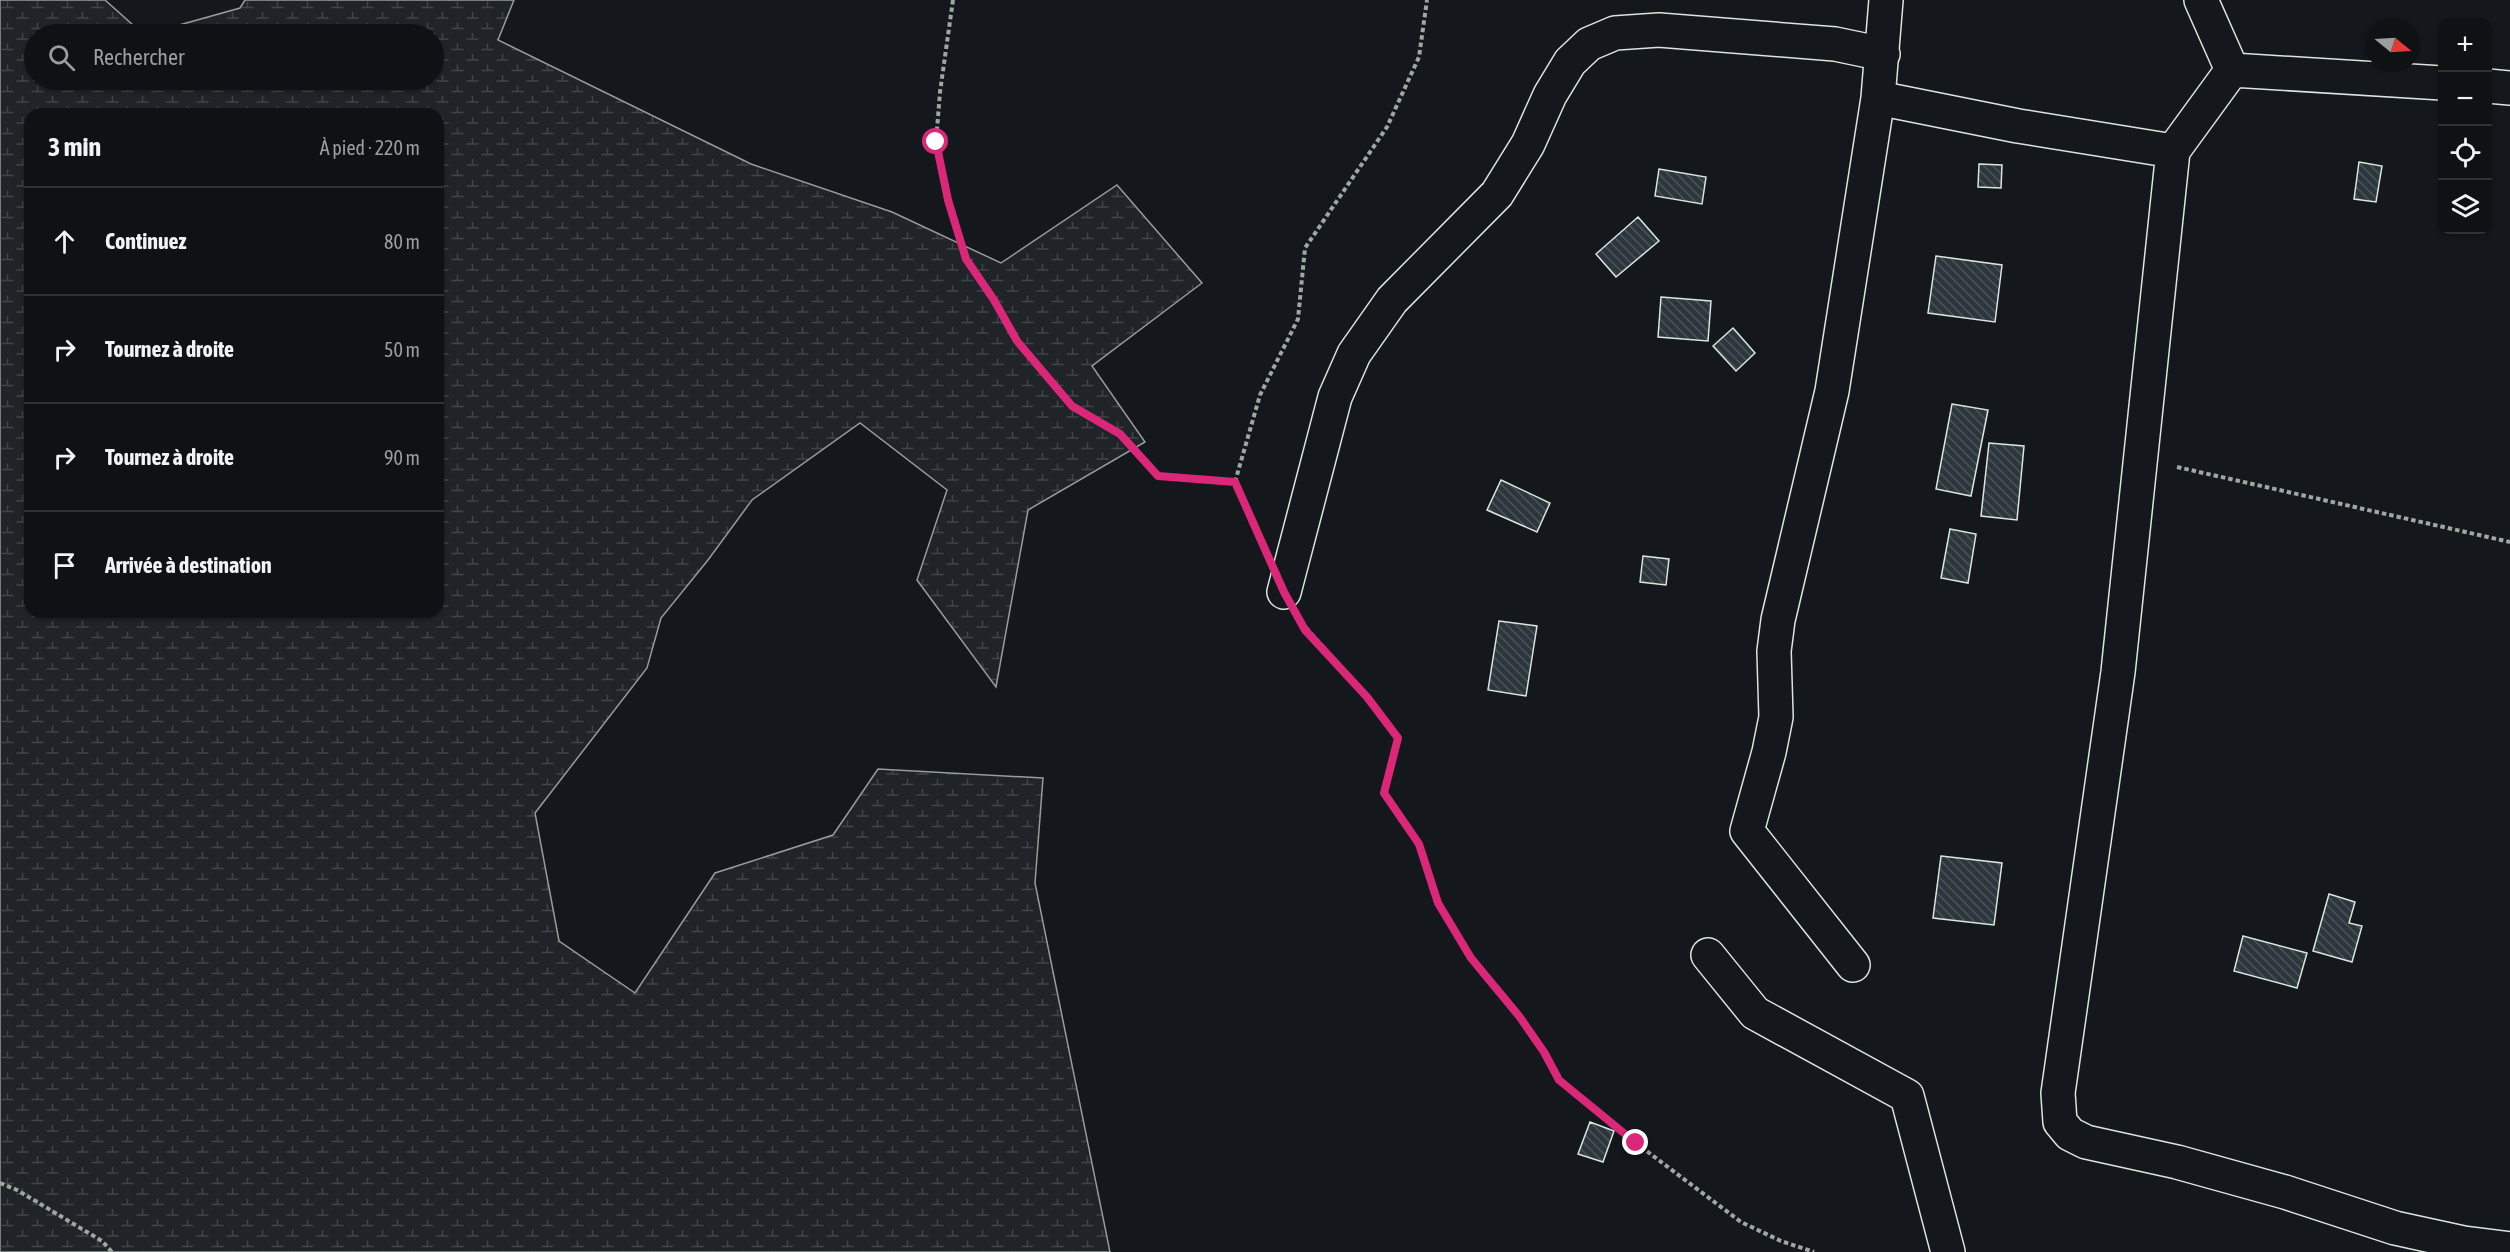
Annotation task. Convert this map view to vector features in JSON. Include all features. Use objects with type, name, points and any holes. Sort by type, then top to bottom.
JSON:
[{"type":"street","points":[[1853,965],[1747,831],[1769,752],[1776,717],[1774,651],[1778,620],[1832,391],[1878,98],[1886,0]]},
{"type":"street","points":[[2201,0],[2232,70]]},
{"type":"street","points":[[1284,592],[1335,397],[1354,354],[1392,300],[1497,194],[1528,144],[1550,95],[1569,62],[1589,44],[1615,33],[1659,30],[1835,44],[1883,54]]},
{"type":"street","points":[[2232,70],[2438,83]]},
{"type":"street","points":[[2232,70],[2173,150],[2118,672],[2058,1093],[2060,1122],[2070,1134],[2086,1142],[2177,1162],[2285,1192],[2395,1228],[2463,1243],[2510,1249]]},
{"type":"street","points":[[2492,86],[2510,88]]},
{"type":"street","points":[[1878,98],[2018,126],[2173,150]]},
{"type":"street","points":[[1708,955],[1755,1012],[1907,1096],[1948,1252]]},
{"type":"path","points":[[953,0],[940,92],[936,142],[948,200],[966,259],[994,300],[1017,341],[1072,406],[1120,434],[1158,476],[1235,482]]},
{"type":"path","points":[[1427,0],[1419,57],[1387,127],[1305,248],[1298,319],[1260,395],[1235,482],[1284,592],[1305,630],[1367,697],[1398,738],[1384,793],[1419,844],[1438,903],[1471,958],[1519,1016],[1544,1052],[1559,1080],[1636,1143],[1741,1222],[1781,1241],[1814,1252]]},
{"type":"path","points":[[2142,458],[2194,472],[2510,542]]},
{"type":"path","points":[[0,1183],[17,1190],[102,1241],[112,1252]]},
{"type":"green space","points":[[0,0],[105,0],[132,24],[24,24],[24,90],[444,90],[444,24],[183,24],[240,8],[245,0],[514,0],[498,40],[751,164],[892,212],[1001,263],[1117,185],[1202,283],[1092,366],[1145,442],[1028,510],[996,687],[917,580],[947,490],[860,423],[752,500],[661,618],[647,668],[535,813],[559,941],[635,993],[715,873],[833,835],[878,769],[1043,778],[1035,883],[1110,1252],[0,1252]]},
{"type":"building","points":[[2359,162],[2382,166],[2376,202],[2354,199]]},
{"type":"building","points":[[1979,164],[2002,165],[2001,188],[1978,187]]},
{"type":"building","points":[[1659,169],[1706,177],[1702,204],[1655,196]]},
{"type":"building","points":[[1638,217],[1659,241],[1616,277],[1596,254]]},
{"type":"building","points":[[1936,256],[2002,265],[1995,322],[1928,313]]},
{"type":"building","points":[[1661,297],[1711,301],[1708,341],[1658,337]]},
{"type":"building","points":[[1733,328],[1755,353],[1736,371],[1713,346]]},
{"type":"building","points":[[1952,404],[1988,410],[1971,496],[1936,489]]},
{"type":"building","points":[[1989,443],[2024,446],[2017,520],[1981,516]]},
{"type":"building","points":[[1501,480],[1550,503],[1537,532],[1487,510]]},
{"type":"building","points":[[1950,529],[1976,534],[1968,583],[1941,578]]},
{"type":"building","points":[[1643,556],[1669,559],[1666,585],[1640,582]]},
{"type":"building","points":[[1499,621],[1537,626],[1526,696],[1488,690]]},
{"type":"building","points":[[1941,856],[2002,863],[1994,925],[1933,918]]},
{"type":"building","points":[[2329,894],[2355,902],[2349,923],[2362,926],[2352,962],[2313,951]]},
{"type":"building","points":[[2243,936],[2307,953],[2297,988],[2234,971]]},
{"type":"building","points":[[1590,1122],[1614,1131],[1603,1162],[1578,1154]]},
{"type":"route","points":[[936,142],[948,200],[966,259],[994,300],[1017,341],[1072,406],[1120,434],[1158,476],[1235,482],[1284,592],[1305,630],[1367,697],[1398,738],[1384,793],[1419,844],[1438,903],[1471,958],[1519,1016],[1544,1052],[1559,1080],[1636,1143]]}]
